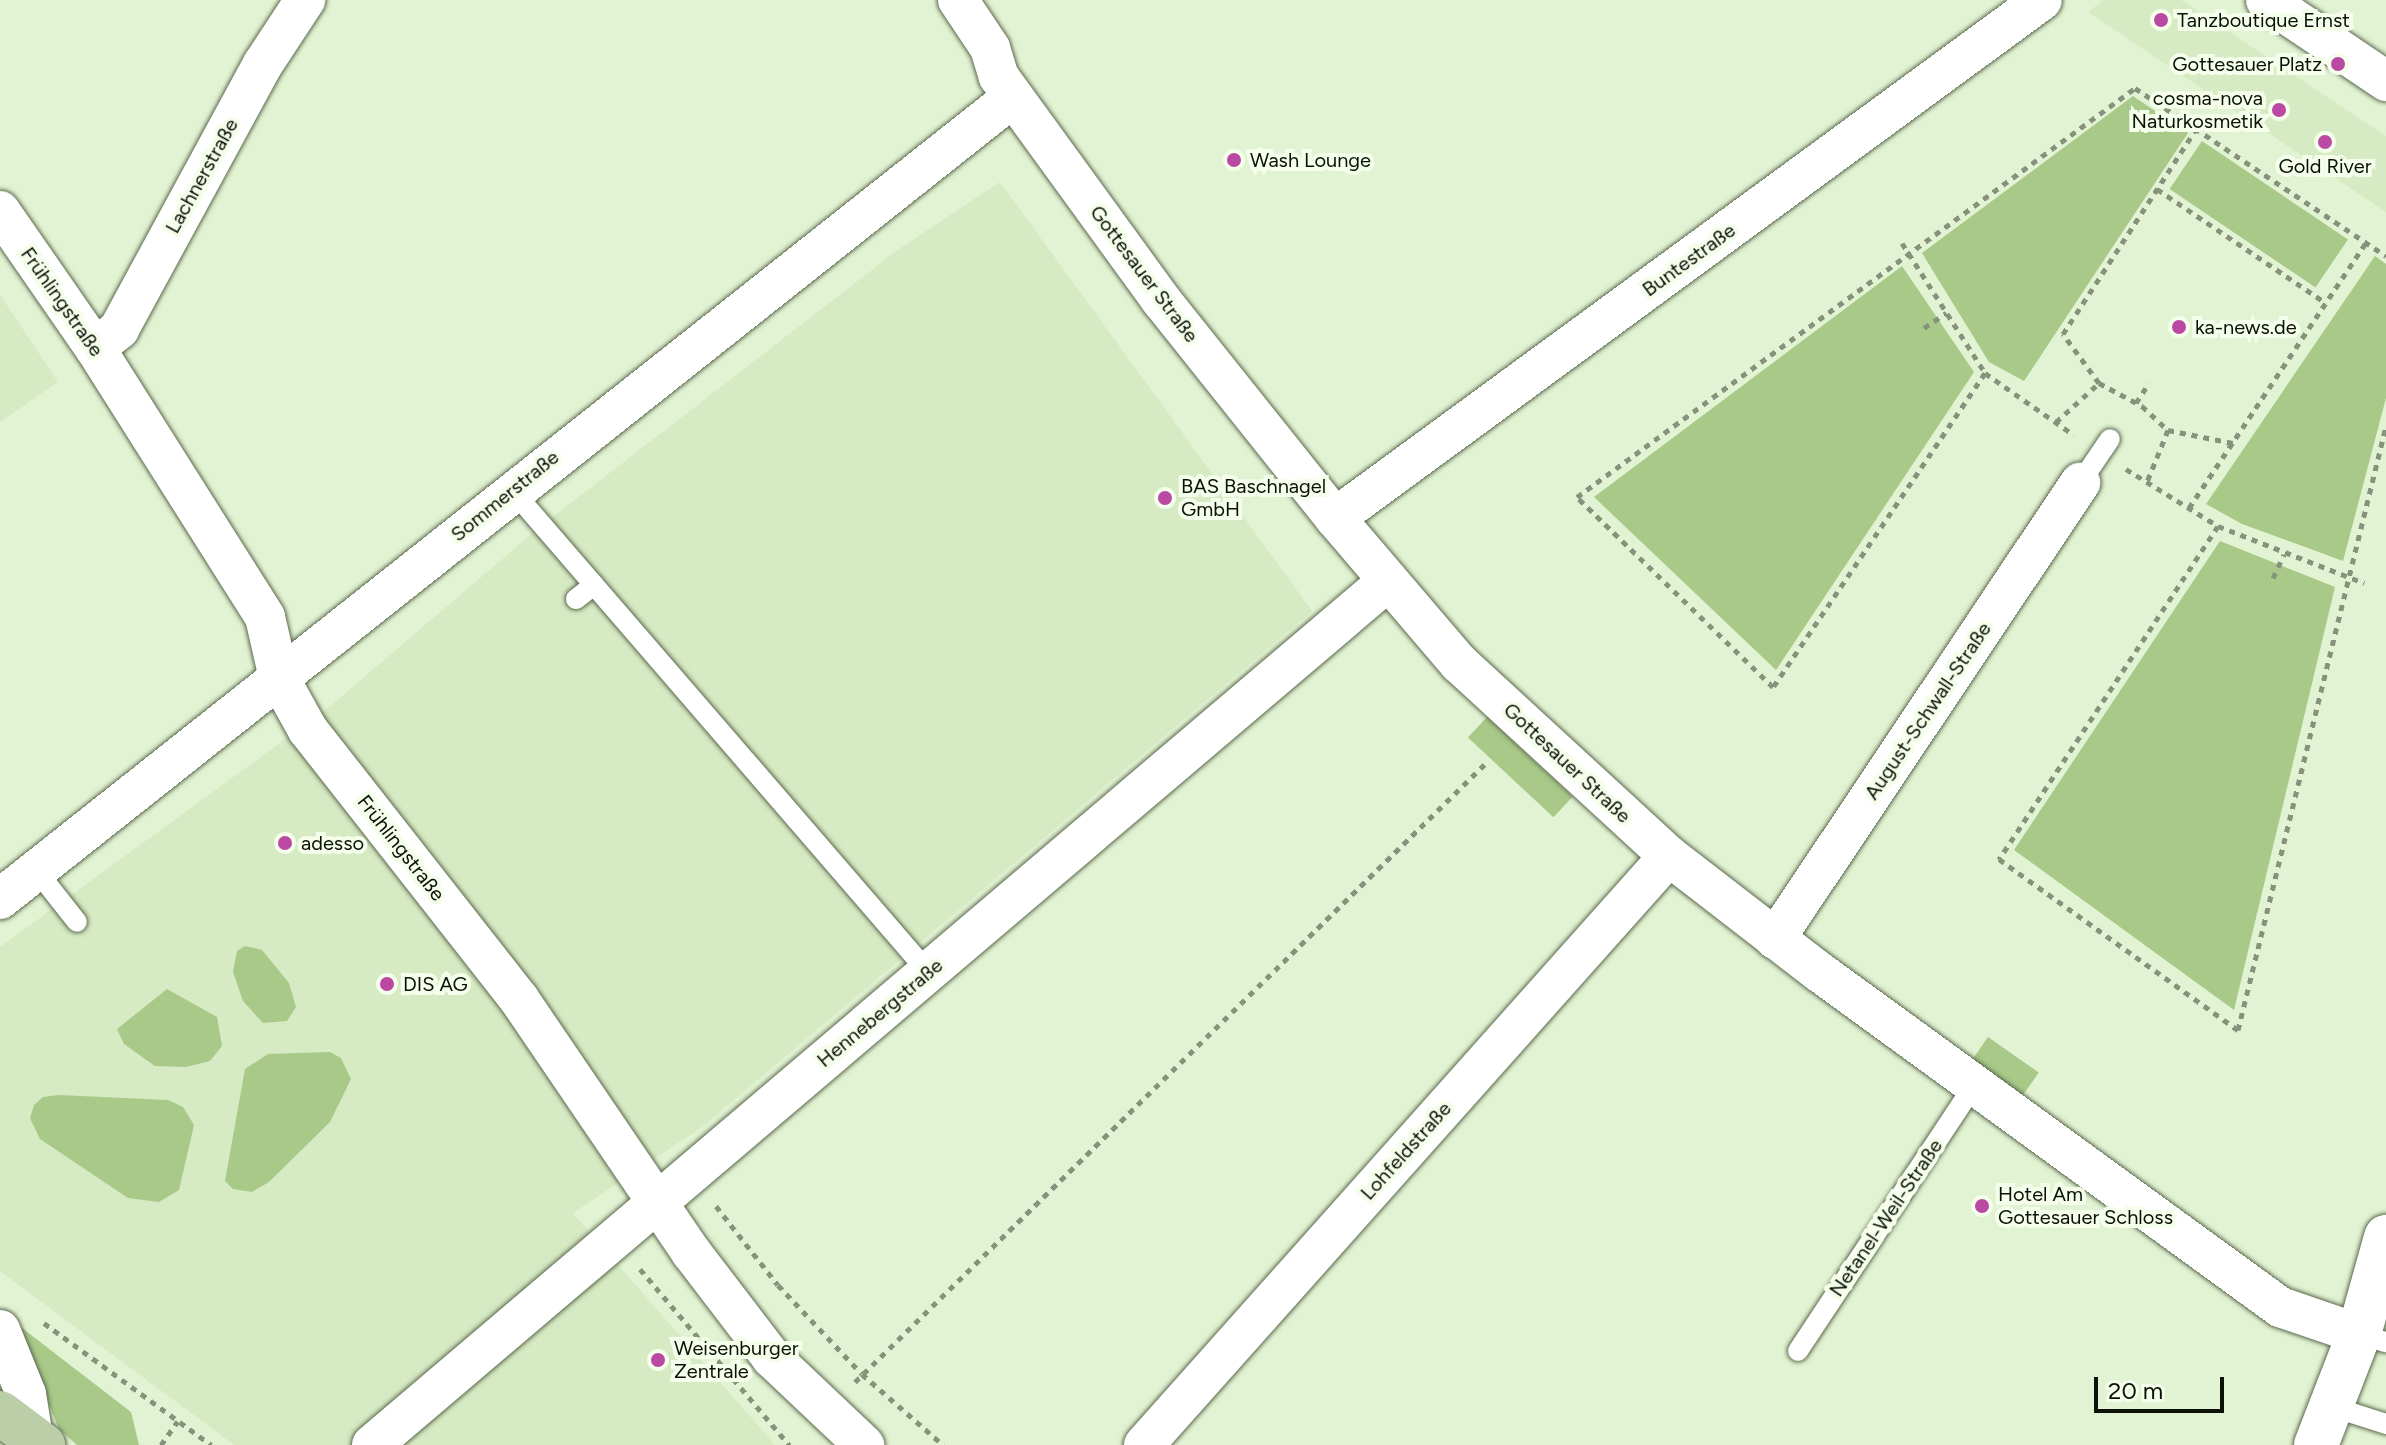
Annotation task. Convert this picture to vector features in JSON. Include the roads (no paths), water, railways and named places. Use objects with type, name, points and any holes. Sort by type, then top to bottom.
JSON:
[{"type":"main road","points":[[2323,1426],[2373,1338],[2386,1237]]},
{"type":"street","name":"Lachnerstraße","points":[[95,348],[119,329],[263,64],[305,0]]},
{"type":"street","name":"Gottesauer Straße","points":[[958,0],[990,48],[999,77],[1161,300],[1335,518],[1459,663],[1669,856],[1775,939],[2280,1307],[2373,1338]]},
{"type":"street","name":"Buntestraße","points":[[1335,518],[2042,0]]},
{"type":"street","points":[[2266,0],[2386,81]]},
{"type":"street","name":"Sommerstraße","points":[[0,899],[512,490],[1013,97]]},
{"type":"street","name":"Frühlingstraße","points":[[0,211],[95,348],[265,617],[279,678],[308,730],[519,999],[658,1205],[772,1358],[864,1445]]},
{"type":"street","name":"August-Schwall-Straße","points":[[1775,939],[2080,483]]},
{"type":"street","name":"Hennebergstraße","points":[[372,1445],[658,1205],[1388,581]]},
{"type":"street","name":"Lohfeldstraße","points":[[1144,1445],[1669,856]]},
{"type":"street","points":[[18,1324],[26,1394],[25,1432]]},
{"type":"lane","points":[[2080,483],[2110,439]]},
{"type":"lane","points":[[512,490],[928,972]]},
{"type":"lane","points":[[576,599],[594,585]]},
{"type":"lane","points":[[36,870],[77,922]]},
{"type":"lane","name":"Netanel-Weil-Straße","points":[[1798,1351],[1974,1085]]},
{"type":"lane","points":[[2323,1426],[2386,1424]]},
{"type":"place","name":"Tanzboutique Ernst","points":[[2161,20]]},
{"type":"place","name":"Gottesauer Platz","points":[[2338,64]]},
{"type":"place","name":"cosma-nova Naturkosmetik","points":[[2279,110]]},
{"type":"place","name":"Gold River","points":[[2325,142]]},
{"type":"place","name":"Wash Lounge","points":[[1234,160]]},
{"type":"place","name":"ka-news.de","points":[[2179,327]]},
{"type":"place","name":"BAS Baschnagel GmbH","points":[[1165,498]]},
{"type":"place","name":"adesso","points":[[285,843]]},
{"type":"place","name":"DIS AG","points":[[387,984]]},
{"type":"place","name":"Hotel Am Gottesauer Schloss","points":[[1982,1206]]},
{"type":"place","name":"Weisenburger Zentrale","points":[[658,1360]]}]
